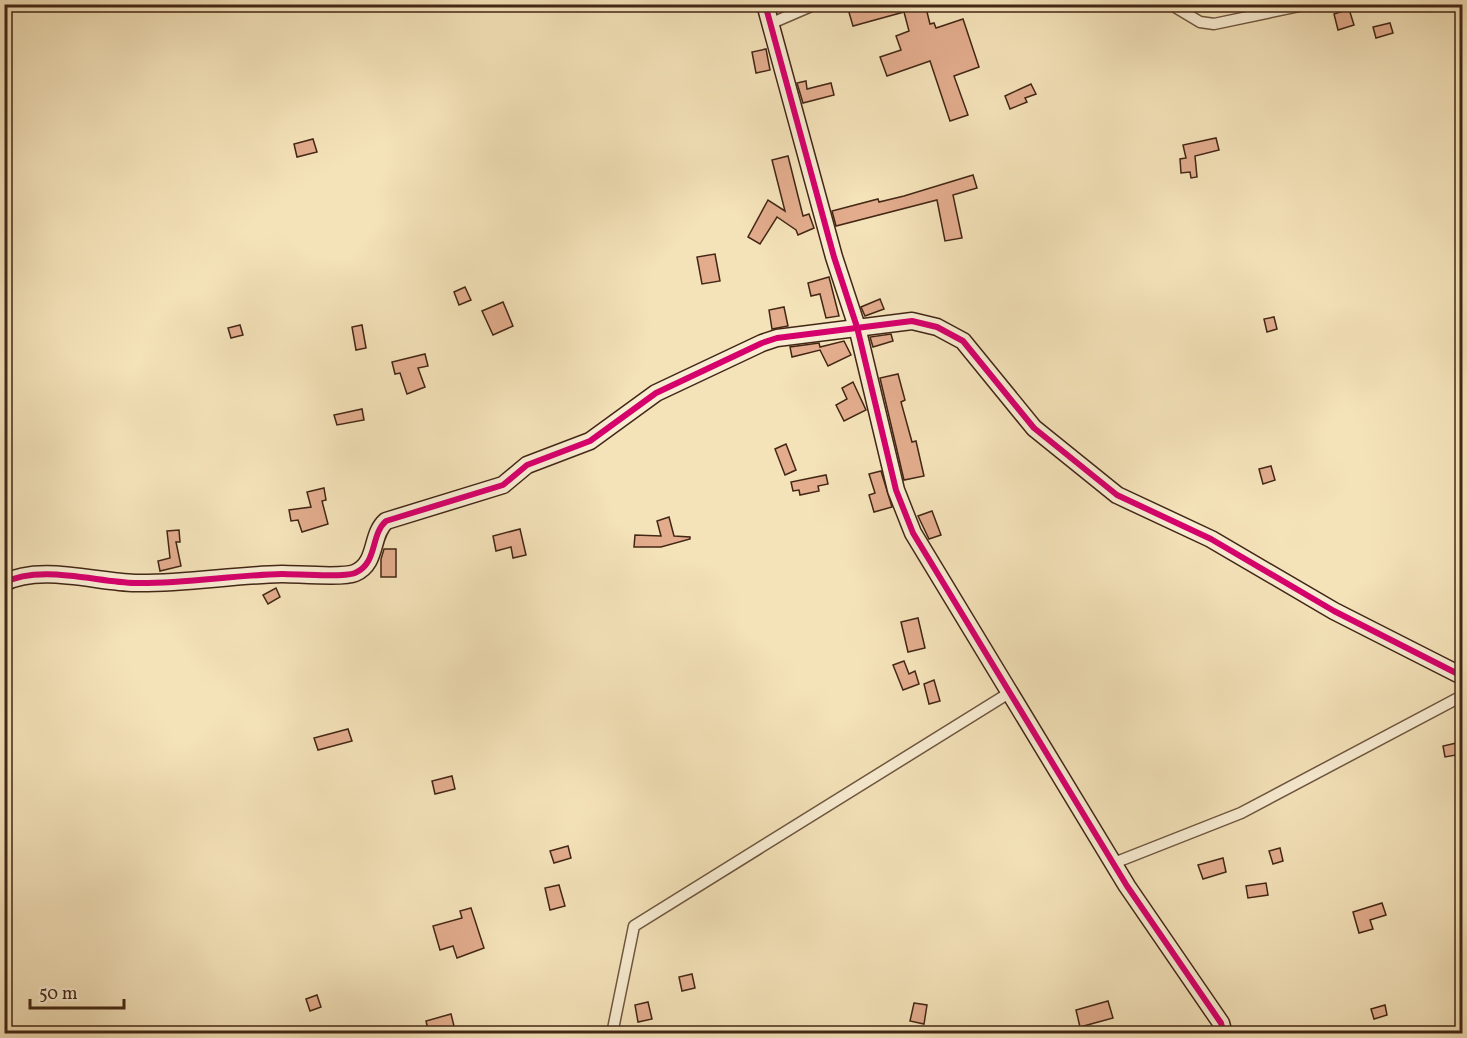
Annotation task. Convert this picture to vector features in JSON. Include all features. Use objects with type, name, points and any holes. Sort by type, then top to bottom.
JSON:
[{"type":"street","points":[[765,4],[772,22],[831,246],[857,327],[903,512],[912,533],[1114,863],[1221,1023],[1224,1034]]},
{"type":"street","points":[[772,22],[816,4]]},
{"type":"street","points":[[1170,4],[1200,22],[1214,24],[1309,4]]},
{"type":"street","points":[[4,583],[24,574],[136,583],[279,574],[354,574],[365,567],[373,552],[377,529],[386,521],[503,485],[526,465],[590,441],[656,393],[762,343],[777,338],[912,321],[937,327],[963,341],[1034,428],[1117,495],[1211,539],[1334,610],[1462,676]]},
{"type":"street","points":[[612,1034],[634,926],[1009,693]]},
{"type":"street","points":[[1114,863],[1241,813],[1462,696]]},
{"type":"building","points":[[865,4],[925,4],[930,24],[934,23],[936,28],[963,19],[979,67],[954,76],[968,115],[950,121],[930,61],[887,76],[880,57],[901,50],[896,36],[909,31],[904,12],[853,26],[848,9]]},
{"type":"building","points":[[1349,9],[1354,25],[1338,30],[1334,14]]},
{"type":"building","points":[[1390,23],[1393,33],[1376,38],[1373,27]]},
{"type":"building","points":[[766,49],[770,70],[756,73],[752,52]]},
{"type":"building","points":[[806,81],[807,89],[831,83],[834,95],[803,103],[797,83]]},
{"type":"building","points":[[1031,84],[1036,94],[1025,98],[1027,102],[1010,109],[1005,96]]},
{"type":"building","points":[[1216,138],[1219,150],[1195,156],[1197,177],[1191,178],[1190,172],[1181,173],[1180,159],[1186,158],[1183,145]]},
{"type":"building","points":[[313,139],[317,152],[297,157],[294,144]]},
{"type":"building","points":[[788,156],[803,216],[809,214],[814,228],[798,235],[796,230],[777,217],[760,244],[748,237],[768,200],[785,211],[772,160]]},
{"type":"building","points":[[973,175],[977,188],[953,195],[962,238],[945,241],[937,200],[836,226],[832,211],[878,199],[879,202],[904,196]]},
{"type":"building","points":[[715,254],[720,281],[702,284],[697,257]]},
{"type":"building","points":[[829,277],[839,316],[826,318],[820,294],[811,296],[808,283]]},
{"type":"building","points":[[465,287],[471,300],[459,305],[454,292]]},
{"type":"building","points":[[880,299],[884,309],[865,316],[861,307]]},
{"type":"building","points":[[503,302],[513,326],[493,335],[482,311]]},
{"type":"building","points":[[784,307],[788,326],[772,329],[769,310]]},
{"type":"building","points":[[1274,317],[1277,329],[1267,332],[1264,319]]},
{"type":"building","points":[[240,325],[243,335],[231,338],[228,328]]},
{"type":"building","points":[[362,325],[366,348],[356,350],[352,327]]},
{"type":"building","points":[[891,334],[893,341],[873,347],[870,337]]},
{"type":"building","points":[[844,341],[851,355],[828,366],[820,350],[792,357],[790,347],[819,343],[820,347]]},
{"type":"building","points":[[425,354],[428,366],[418,368],[425,387],[407,394],[400,373],[395,374],[392,362]]},
{"type":"building","points":[[898,374],[905,400],[901,402],[912,442],[916,441],[924,476],[904,480],[880,378]]},
{"type":"building","points":[[853,382],[866,410],[844,421],[836,405],[847,399],[842,388]]},
{"type":"building","points":[[362,409],[364,420],[337,425],[334,415]]},
{"type":"building","points":[[786,444],[796,470],[785,475],[775,449]]},
{"type":"building","points":[[1271,466],[1275,480],[1263,484],[1259,469]]},
{"type":"building","points":[[881,471],[892,507],[874,512],[869,495],[875,493],[869,474]]},
{"type":"building","points":[[826,475],[828,484],[818,486],[819,491],[800,495],[799,490],[793,491],[791,482]]},
{"type":"building","points":[[324,488],[326,500],[322,501],[328,524],[302,532],[298,520],[291,521],[289,510],[311,507],[307,492]]},
{"type":"building","points":[[932,511],[941,535],[929,539],[918,516]]},
{"type":"building","points":[[669,517],[674,536],[690,537],[690,539],[661,547],[634,547],[635,535],[661,536],[657,521]]},
{"type":"building","points":[[520,529],[526,555],[513,558],[511,547],[496,551],[493,536]]},
{"type":"building","points":[[179,530],[180,542],[176,542],[181,566],[160,571],[158,561],[170,558],[167,531]]},
{"type":"building","points":[[384,549],[396,549],[396,577],[381,577],[381,559]]},
{"type":"building","points":[[276,588],[280,597],[268,604],[263,595]]},
{"type":"building","points":[[918,618],[925,648],[908,652],[901,622]]},
{"type":"building","points":[[904,661],[909,674],[915,671],[919,684],[903,690],[893,665]]},
{"type":"building","points":[[934,680],[940,701],[929,704],[924,684]]},
{"type":"building","points":[[348,729],[352,741],[318,750],[314,738]]},
{"type":"building","points":[[1461,742],[1462,754],[1445,757],[1443,746]]},
{"type":"building","points":[[452,776],[455,789],[435,794],[432,781]]},
{"type":"building","points":[[568,846],[571,858],[554,863],[550,851]]},
{"type":"building","points":[[1280,848],[1283,861],[1273,864],[1269,851]]},
{"type":"building","points":[[1223,858],[1226,872],[1203,879],[1198,865]]},
{"type":"building","points":[[1266,883],[1268,895],[1248,898],[1246,886]]},
{"type":"building","points":[[559,885],[565,906],[550,910],[545,888]]},
{"type":"building","points":[[1382,903],[1386,915],[1370,920],[1373,929],[1359,933],[1353,912]]},
{"type":"building","points":[[471,908],[484,948],[457,958],[453,946],[440,950],[433,926],[462,918],[460,911]]},
{"type":"building","points":[[692,974],[695,988],[682,991],[679,977]]},
{"type":"building","points":[[317,995],[321,1007],[310,1011],[306,999]]},
{"type":"building","points":[[1108,1001],[1113,1018],[1080,1027],[1076,1010]]},
{"type":"building","points":[[648,1002],[652,1019],[638,1022],[635,1005]]},
{"type":"building","points":[[914,1003],[927,1005],[924,1024],[910,1021]]},
{"type":"building","points":[[1385,1005],[1387,1015],[1374,1019],[1371,1009]]},
{"type":"building","points":[[451,1014],[456,1034],[429,1034],[426,1021]]},
{"type":"cycle path","points":[[765,4],[834,257],[857,327],[896,490],[913,533],[1127,886],[1221,1023],[1224,1034]]},
{"type":"cycle path","points":[[4,583],[18,578],[51,574],[120,582],[153,583],[282,574],[331,576],[355,573],[367,563],[381,527],[386,521],[503,485],[527,465],[590,441],[656,393],[762,343],[777,338],[912,321],[937,327],[963,341],[1034,428],[1117,495],[1211,539],[1334,611],[1462,676]]}]
